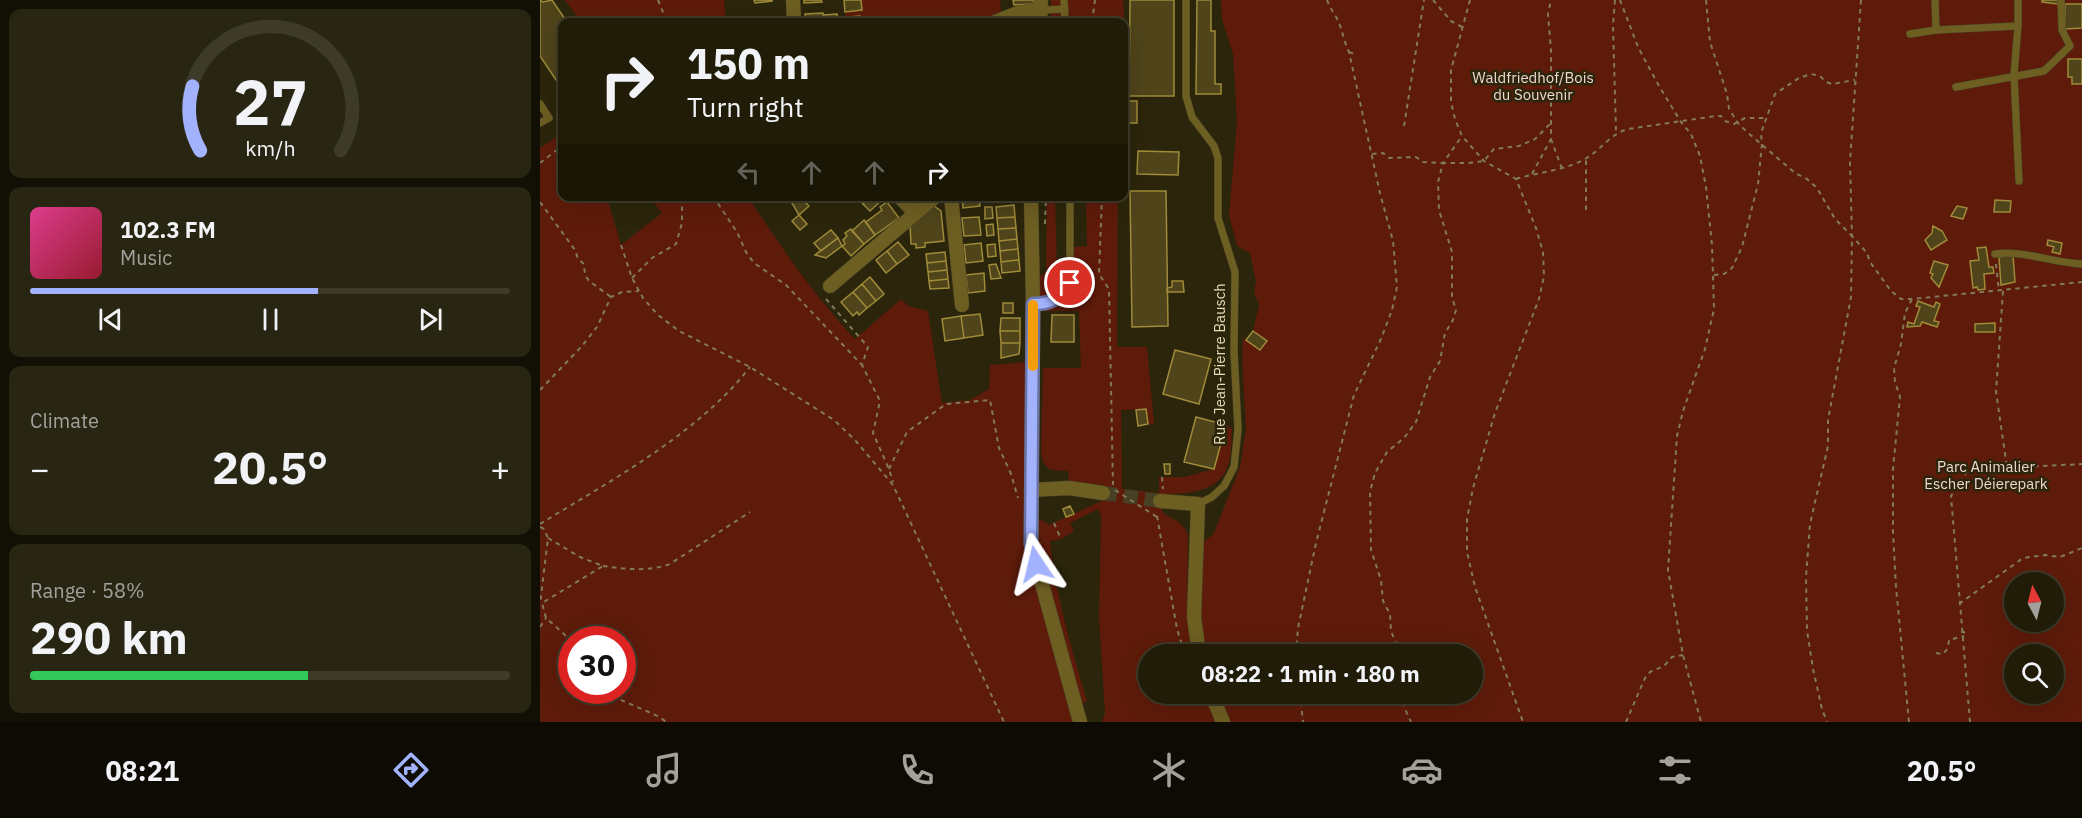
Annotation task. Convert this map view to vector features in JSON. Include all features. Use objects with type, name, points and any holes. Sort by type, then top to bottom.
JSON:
[{"type":"street","points":[[793,0],[795,18]]},
{"type":"street","points":[[1005,18],[1018,13],[1041,11]]},
{"type":"street","points":[[904,201],[915,213]]},
{"type":"street","points":[[830,286],[930,201]]},
{"type":"street","points":[[952,201],[962,305]]},
{"type":"street","points":[[1031,201],[1033,304],[1031,544],[1080,722]]},
{"type":"street","points":[[1031,497],[1069,488],[1103,493]]},
{"type":"street","points":[[1159,501],[1198,504],[1194,617],[1198,644]]},
{"type":"street","points":[[1216,704],[1223,722]]},
{"type":"lane","points":[[1064,0],[1065,18]]},
{"type":"lane","name":"Rue Jean-Pierre Bausch","points":[[1186,0],[1186,96],[1192,117],[1214,146],[1218,158],[1218,218],[1235,272],[1234,352],[1238,429],[1234,467],[1224,486],[1212,497],[1198,504]]},
{"type":"lane","points":[[1935,0],[1936,30]]},
{"type":"lane","points":[[2018,0],[2014,75],[2019,181]]},
{"type":"lane","points":[[1956,87],[2044,71],[2070,46],[2062,30],[2061,0]]},
{"type":"lane","points":[[1041,11],[1065,9]]},
{"type":"lane","points":[[1910,34],[1936,30],[2018,26]]},
{"type":"lane","points":[[540,104],[549,118],[540,123]]},
{"type":"lane","points":[[1033,304],[1052,302],[1063,294],[1070,283],[1070,201]]},
{"type":"lane","points":[[1995,254],[2008,252],[2082,264]]},
{"type":"path","points":[[658,0],[665,18]]},
{"type":"path","points":[[1093,18],[1095,0]]},
{"type":"path","points":[[1297,644],[1314,554],[1354,395],[1381,339],[1392,310],[1397,287],[1393,241],[1349,52],[1343,41],[1337,18],[1332,13],[1327,0]]},
{"type":"path","points":[[1404,126],[1424,0]]},
{"type":"path","points":[[1433,0],[1451,21],[1462,27]]},
{"type":"path","points":[[1470,0],[1451,70],[1451,102],[1455,119],[1462,135],[1484,161],[1516,179],[1543,252],[1544,276],[1539,299],[1495,413],[1473,488],[1467,519],[1467,552],[1478,597],[1523,722]]},
{"type":"path","points":[[1551,0],[1548,14],[1551,50],[1550,124],[1551,139],[1562,169]]},
{"type":"path","points":[[1615,0],[1616,132]]},
{"type":"path","points":[[1620,0],[1638,47],[1681,122],[1691,134],[1700,156],[1709,210],[1714,309],[1705,350],[1683,411],[1677,436],[1668,570],[1683,655],[1701,722]]},
{"type":"path","points":[[1706,0],[1710,42],[1727,94],[1729,109],[1738,123],[1795,173],[1812,184],[1835,219],[1867,253],[1870,262],[1891,291],[1901,299],[2082,282]]},
{"type":"path","points":[[1827,722],[1815,679],[1807,630],[1806,577],[1810,524],[1828,446],[1828,420],[1851,297],[1850,162],[1861,0]]},
{"type":"path","points":[[1349,52],[1357,55]]},
{"type":"path","points":[[1713,275],[1724,274],[1732,268],[1742,247],[1758,184],[1761,133],[1776,94],[1799,78],[1811,74],[1820,76],[1832,84],[1856,80]]},
{"type":"path","points":[[1516,179],[1562,169],[1586,158],[1616,132],[1628,129],[1721,116],[1725,121],[1734,124],[1745,118],[1767,118]]},
{"type":"path","points":[[1372,154],[1383,153],[1389,158],[1416,157],[1423,162],[1469,164],[1484,161],[1494,149],[1519,146],[1535,139],[1550,124]]},
{"type":"path","points":[[1396,644],[1391,631],[1390,614],[1383,601],[1381,580],[1371,550],[1370,492],[1375,474],[1387,452],[1404,438],[1416,422],[1430,377],[1440,361],[1445,333],[1456,310],[1452,297],[1452,252],[1439,210],[1438,182],[1443,163],[1462,135]]},
{"type":"path","points":[[1532,174],[1551,139]]},
{"type":"path","points":[[540,163],[558,149]]},
{"type":"path","points":[[1586,158],[1586,210]]},
{"type":"path","points":[[632,278],[652,258],[676,244],[682,223],[682,201]]},
{"type":"path","points":[[716,201],[754,263],[786,285],[862,365],[880,401],[873,434],[889,469],[893,485],[1004,722]]},
{"type":"path","points":[[1102,201],[1099,274],[1109,289],[1114,488],[1157,517]]},
{"type":"path","points":[[540,202],[575,250],[578,260],[584,264],[585,275],[589,281],[611,297]]},
{"type":"path","points":[[621,245],[632,278],[658,315],[679,331],[750,367],[834,420],[855,440],[893,485]]},
{"type":"path","points":[[1995,254],[2001,290],[1996,392],[2007,467]]},
{"type":"path","points":[[830,286],[822,294],[868,347],[862,365]]},
{"type":"path","points":[[540,390],[597,327],[611,297],[622,292],[639,291]]},
{"type":"path","points":[[1909,722],[1896,587],[1893,469],[1900,397],[1895,382],[1894,368],[1901,344],[1905,313],[1912,299]]},
{"type":"path","points":[[558,629],[546,618],[541,603],[548,538],[540,526],[659,449],[693,424],[723,398],[750,367]]},
{"type":"path","points":[[889,469],[907,432],[946,404],[990,400],[999,448],[1011,474],[1017,498],[1023,503],[1031,497]]},
{"type":"path","points":[[1970,722],[1951,496],[1968,470],[2082,464]]},
{"type":"path","points":[[1162,477],[1157,517],[1177,629],[1182,644]]},
{"type":"path","points":[[548,538],[580,557],[603,566],[657,569],[670,564],[750,512]]},
{"type":"path","points":[[1053,523],[1061,538]]},
{"type":"path","points":[[1959,604],[2023,558],[2045,555],[2060,557],[2082,548]]},
{"type":"path","points":[[541,603],[603,566]]},
{"type":"path","points":[[540,627],[546,618]]},
{"type":"path","points":[[1936,653],[1943,654],[1948,648],[1949,640],[1964,636],[1964,632],[1961,632]]},
{"type":"path","points":[[1626,722],[1645,678],[1650,672],[1664,666],[1672,657],[1683,655]]},
{"type":"path","points":[[630,704],[666,722]]},
{"type":"path","points":[[1301,704],[1303,722]]},
{"type":"path","points":[[1404,704],[1411,722]]},
{"type":"green space","points":[[565,0],[724,0],[726,18],[578,18]]},
{"type":"green space","points":[[844,0],[1000,0],[1001,13],[989,18],[846,18]]},
{"type":"green space","points":[[1051,0],[1123,0],[1124,18],[1051,18]]},
{"type":"green space","points":[[1221,0],[2082,0],[2082,722],[1230,722],[1223,704],[1483,704],[1483,644],[1204,644],[1199,608],[1204,542],[1214,533],[1240,467],[1246,428],[1243,338],[1246,340],[1253,331],[1259,305],[1254,292],[1256,281],[1250,253],[1237,246],[1229,215],[1237,122],[1233,54],[1222,19]]},
{"type":"green space","points":[[1128,80],[1129,96],[1130,148],[1128,148]]},
{"type":"green space","points":[[558,136],[558,201],[608,201],[621,245],[662,213],[652,201],[751,201],[811,287],[855,339],[901,299],[908,306],[928,311],[942,403],[970,400],[989,389],[990,365],[1027,362],[1031,544],[1040,519],[1049,525],[1104,500],[1103,485],[1069,482],[1068,471],[1050,470],[1043,462],[1041,452],[1043,368],[1081,368],[1079,311],[1045,311],[1045,297],[1040,296],[1040,276],[1046,272],[1047,201],[1055,201],[1057,269],[1071,269],[1071,247],[1087,246],[1086,201],[1118,201],[1117,347],[1147,347],[1154,424],[1148,424],[1146,409],[1121,410],[1122,489],[1159,493],[1159,477],[1185,477],[1214,469],[1226,425],[1232,429],[1229,464],[1222,477],[1207,488],[1198,491],[1159,494],[1162,510],[1179,522],[1188,534],[1187,613],[1190,644],[1138,644],[1138,704],[1209,704],[1216,722],[1102,722],[1105,713],[1099,617],[1101,515],[1098,509],[1070,523],[1074,531],[1061,539],[1050,541],[1060,602],[1087,701],[1082,704],[1088,722],[540,722],[540,148]]},
{"type":"building","points":[[540,0],[543,2],[552,0],[564,18],[558,18],[558,83],[540,56]]},
{"type":"building","points":[[754,0],[772,0],[772,1],[755,3]]},
{"type":"building","points":[[804,0],[821,0],[822,2],[804,3]]},
{"type":"building","points":[[844,0],[861,0],[862,10],[845,12]]},
{"type":"building","points":[[1013,0],[1033,0],[1034,4],[1014,5]]},
{"type":"building","points":[[1130,0],[1174,0],[1174,96],[1129,96]]},
{"type":"building","points":[[1197,0],[1211,0],[1211,31],[1215,31],[1215,84],[1221,84],[1221,94],[1196,94]]},
{"type":"building","points":[[2042,0],[2059,0],[2058,4],[2042,2]]},
{"type":"building","points":[[2065,4],[2082,4],[2082,28],[2065,29]]},
{"type":"building","points":[[805,14],[837,14],[838,18],[806,18]]},
{"type":"building","points":[[2068,59],[2082,59],[2082,84],[2072,84],[2072,77],[2068,77]]},
{"type":"building","points":[[1129,101],[1137,101],[1137,123],[1129,123]]},
{"type":"building","points":[[1138,151],[1179,152],[1178,175],[1137,174]]},
{"type":"building","points":[[1130,191],[1166,191],[1168,326],[1132,327]]},
{"type":"building","points":[[1995,200],[2011,201],[2010,212],[1994,212]]},
{"type":"building","points":[[804,201],[809,206],[799,215],[792,203]]},
{"type":"building","points":[[866,201],[881,201],[870,211],[863,204]]},
{"type":"building","points":[[962,201],[980,201],[980,206],[963,208]]},
{"type":"building","points":[[887,202],[899,218],[875,235],[866,222],[882,210],[880,207]]},
{"type":"building","points":[[1014,205],[1015,217],[997,218],[996,207]]},
{"type":"building","points":[[934,206],[941,211],[944,241],[925,243],[925,247],[916,248],[916,244],[911,244],[910,224]]},
{"type":"building","points":[[1957,206],[1967,208],[1963,219],[1951,216]]},
{"type":"building","points":[[985,207],[992,207],[993,218],[985,219]]},
{"type":"building","points":[[799,215],[807,224],[800,230],[792,221]]},
{"type":"building","points":[[979,217],[981,235],[964,236],[962,218]]},
{"type":"building","points":[[1015,217],[1016,228],[998,229],[997,218]]},
{"type":"building","points":[[864,220],[875,235],[864,244],[852,231]]},
{"type":"building","points":[[993,224],[994,235],[987,236],[986,225]]},
{"type":"building","points":[[1933,226],[1942,231],[1947,240],[1931,250],[1925,240],[1932,233]]},
{"type":"building","points":[[1016,228],[1017,239],[999,241],[998,229]]},
{"type":"building","points":[[851,229],[864,244],[851,256],[842,246],[847,236],[845,233]]},
{"type":"building","points":[[831,230],[838,238],[821,251],[814,243]]},
{"type":"building","points":[[838,238],[842,246],[826,258],[815,255]]},
{"type":"building","points":[[1017,239],[1018,249],[1000,251],[999,241]]},
{"type":"building","points":[[2048,240],[2062,243],[2060,254],[2052,252],[2054,247],[2047,245]]},
{"type":"building","points":[[898,242],[909,255],[897,264],[887,251]]},
{"type":"building","points":[[981,243],[983,261],[966,263],[964,245]]},
{"type":"building","points":[[995,244],[996,256],[988,257],[987,245]]},
{"type":"building","points":[[1986,247],[1989,267],[1993,267],[1994,273],[1984,274],[1985,289],[1978,290],[1977,287],[1973,288],[1970,261],[1979,260],[1977,248]]},
{"type":"building","points":[[1018,249],[1019,260],[1001,262],[1000,251]]},
{"type":"building","points":[[887,251],[897,264],[886,273],[876,260]]},
{"type":"building","points":[[945,252],[946,261],[927,263],[926,254]]},
{"type":"building","points":[[2013,255],[2015,282],[2001,285],[1999,257]]},
{"type":"building","points":[[1019,260],[1020,271],[1002,273],[1001,262]]},
{"type":"building","points":[[946,261],[947,270],[928,272],[927,263]]},
{"type":"building","points":[[1934,261],[1948,265],[1939,287],[1931,278],[1933,274],[1930,273]]},
{"type":"building","points":[[996,264],[1001,278],[991,279],[989,265]]},
{"type":"building","points":[[947,270],[948,279],[929,281],[928,272]]},
{"type":"building","points":[[984,273],[985,291],[968,293],[966,275]]},
{"type":"building","points":[[870,277],[884,294],[876,301],[862,284]]},
{"type":"building","points":[[948,279],[949,288],[930,289],[929,281]]},
{"type":"building","points":[[1172,281],[1183,281],[1184,292],[1167,292],[1167,288],[1172,287]]},
{"type":"building","points":[[862,284],[876,301],[867,308],[853,292]]},
{"type":"building","points":[[853,292],[867,308],[859,315],[857,312],[853,316],[841,302]]},
{"type":"building","points":[[1918,301],[1934,307],[1936,302],[1940,304],[1934,321],[1939,322],[1937,327],[1922,322],[1920,326],[1907,327],[1908,322],[1914,324],[1920,307],[1916,306]]},
{"type":"building","points":[[1003,303],[1013,303],[1013,313],[1003,313]]},
{"type":"building","points":[[980,314],[983,335],[964,338],[961,316]]},
{"type":"building","points":[[1052,315],[1074,315],[1074,342],[1051,342]]},
{"type":"building","points":[[961,316],[964,338],[945,341],[942,319]]},
{"type":"building","points":[[1001,318],[1020,318],[1020,331],[1000,331]]},
{"type":"building","points":[[1995,323],[1995,332],[1975,332],[1975,324]]},
{"type":"building","points":[[1000,331],[1020,331],[1020,343],[1001,343]]},
{"type":"building","points":[[1253,331],[1267,341],[1260,350],[1246,340]]},
{"type":"building","points":[[1001,343],[1020,343],[1019,354],[1001,358]]},
{"type":"building","points":[[1175,350],[1211,359],[1199,404],[1163,394]]},
{"type":"building","points":[[1146,409],[1148,424],[1138,426],[1136,410]]},
{"type":"building","points":[[1196,417],[1226,425],[1214,469],[1184,462]]},
{"type":"building","points":[[1164,464],[1170,464],[1170,474],[1165,474]]},
{"type":"building","points":[[1070,506],[1074,514],[1066,517],[1063,509]]},
{"type":"tunnel","points":[[1103,493],[1160,501]]},
{"type":"slow traffic","points":[[1033,305],[1033,366]]},
{"type":"route","points":[[1036,564],[1031,544],[1033,304],[1052,302],[1063,294],[1070,283]]},
{"type":"park label","name":"Waldfriedhof/Bois du Souvenir","points":[[1533,86]]},
{"type":"park label","name":"Parc Animalier Escher Déierepark","points":[[1986,474]]}]
